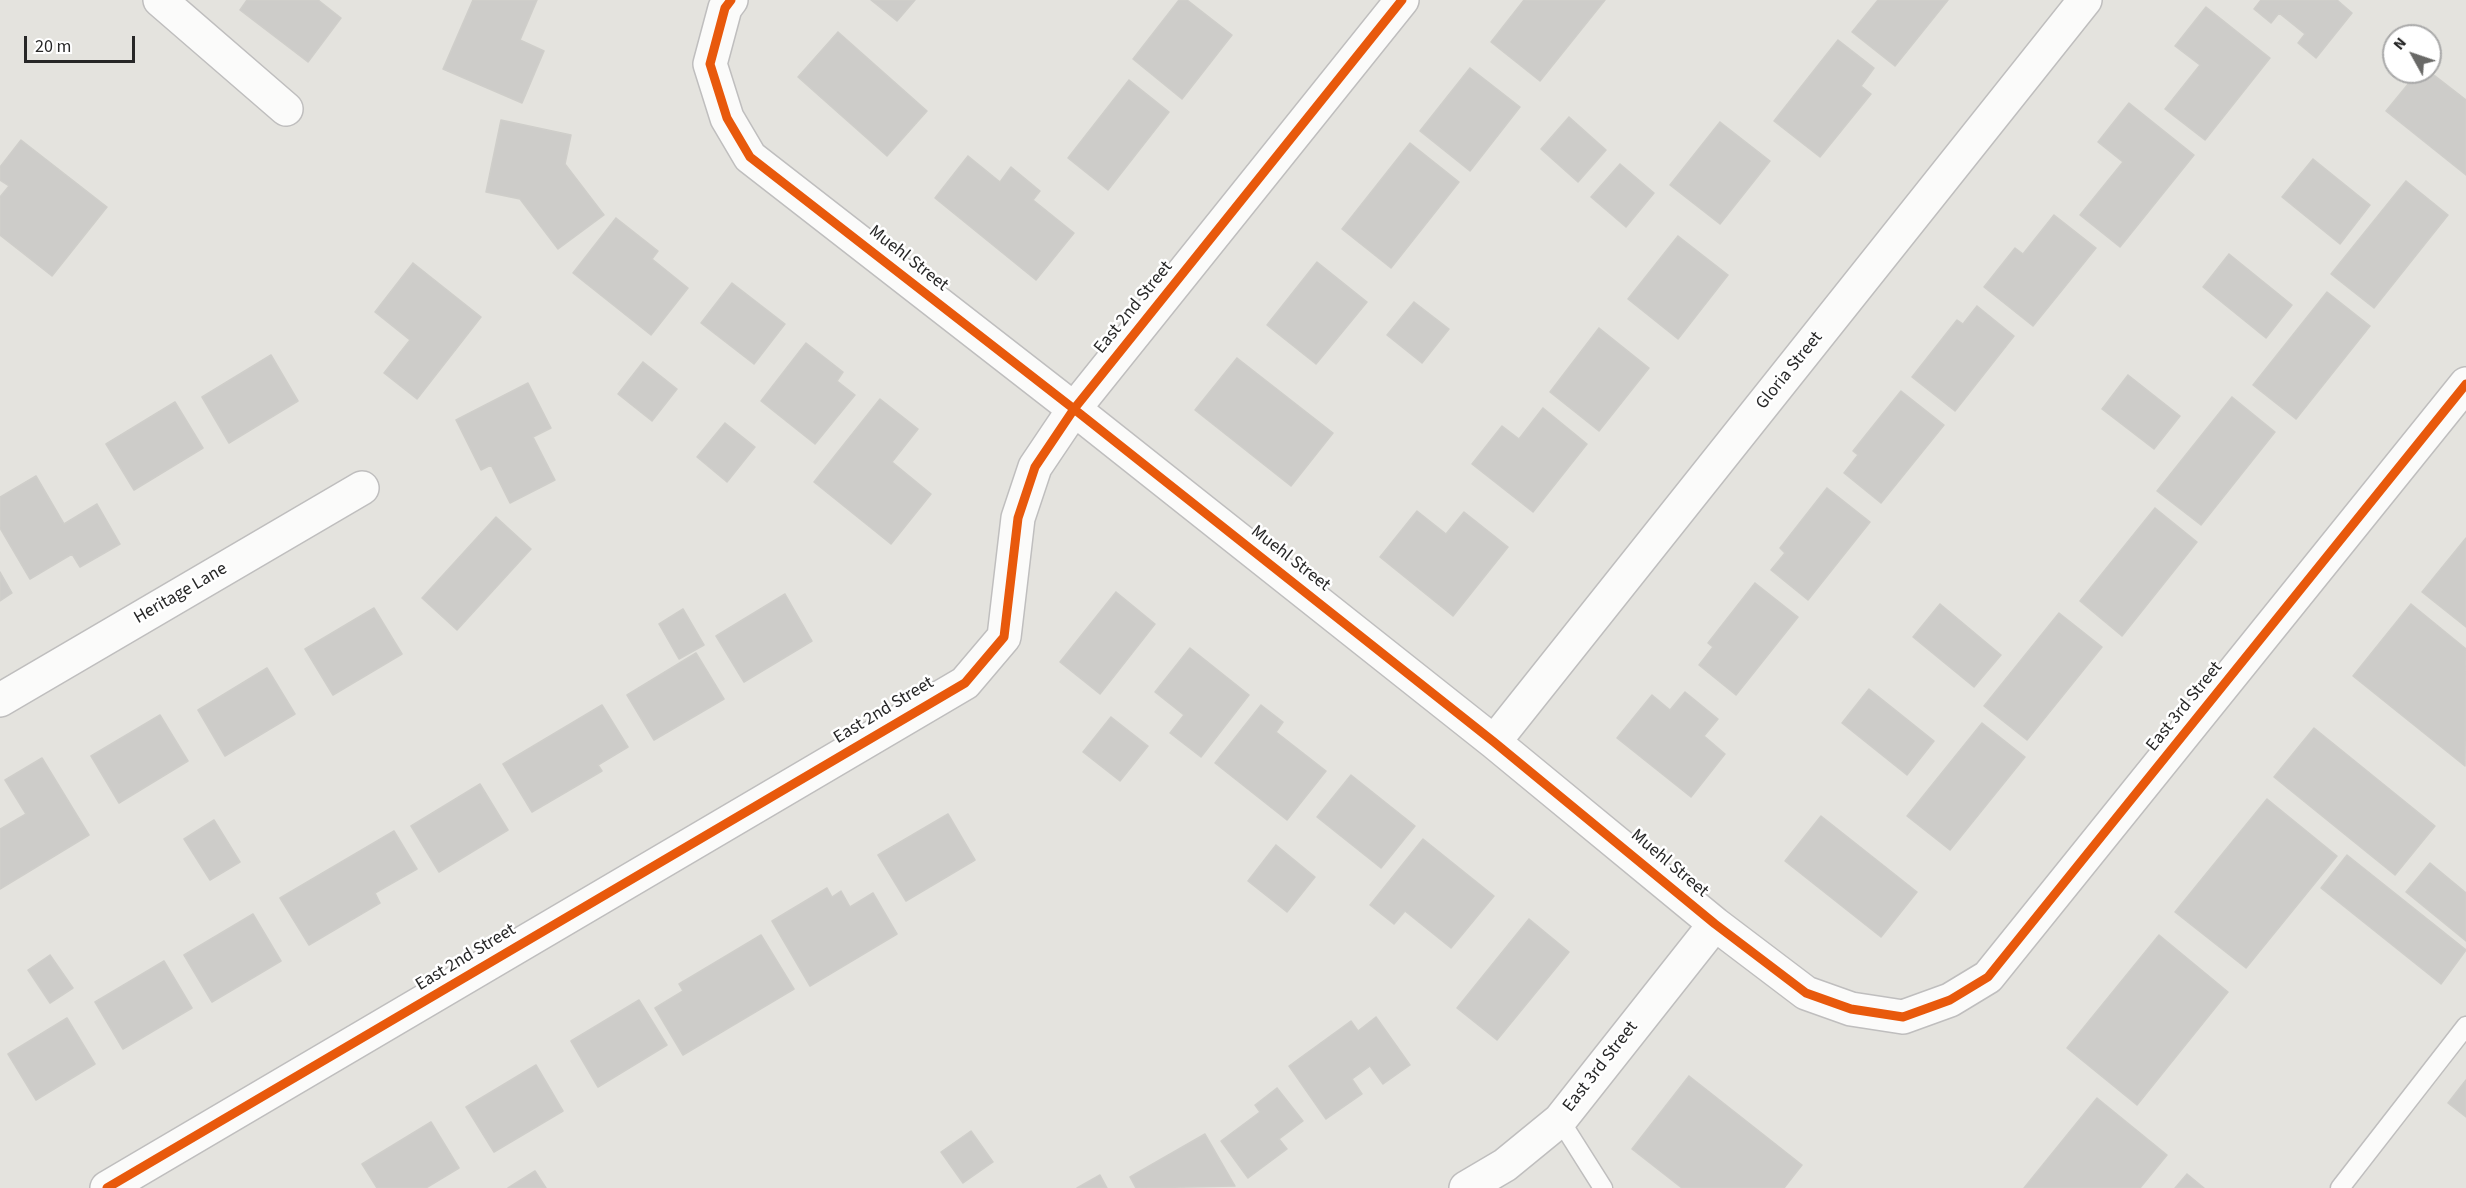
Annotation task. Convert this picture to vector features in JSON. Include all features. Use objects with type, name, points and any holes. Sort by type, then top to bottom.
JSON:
[{"type":"street","points":[[160,0],[286,109]]},
{"type":"street","name":"Muehl Street","points":[[732,0],[725,8],[710,64],[727,118],[750,157],[1074,409],[1494,741],[1715,924],[1806,993],[1851,1009],[1903,1017]]},
{"type":"street","name":"East 2nd Street","points":[[107,1188],[965,683],[1004,637],[1018,518],[1035,467],[1074,409],[1402,0]]},
{"type":"street","name":"Gloria Street","points":[[1494,741],[2085,0]]},
{"type":"street","name":"East 3rd Street","points":[[1903,1017],[1950,1000],[1988,977],[2466,384]]},
{"type":"street","name":"Heritage Lane","points":[[0,700],[362,488]]},
{"type":"street","name":"East 3rd Street","points":[[1466,1188],[1506,1165],[1560,1120],[1715,924]]},
{"type":"lane","points":[[2340,1188],[2466,1026]]},
{"type":"lane","points":[[1560,1120],[1603,1188]]},
{"type":"building","points":[[247,0],[318,0],[341,18],[308,62],[240,10]]},
{"type":"building","points":[[473,0],[537,0],[520,40],[544,51],[522,103],[443,69]]},
{"type":"building","points":[[871,0],[915,0],[897,21]]},
{"type":"building","points":[[1179,0],[1187,0],[1232,35],[1182,99],[1133,59]]},
{"type":"building","points":[[1524,0],[1605,0],[1540,81],[1491,42]]},
{"type":"building","points":[[1878,0],[1948,0],[1895,66],[1852,32]]},
{"type":"building","points":[[2261,0],[2337,0],[2352,13],[2316,58],[2298,43],[2305,34],[2279,13],[2271,23],[2254,9]]},
{"type":"building","points":[[2206,7],[2270,58],[2205,140],[2165,109],[2200,65],[2175,46]]},
{"type":"building","points":[[838,32],[927,111],[887,156],[798,77]]},
{"type":"building","points":[[1838,40],[1874,68],[1861,86],[1871,94],[1820,157],[1774,121]]},
{"type":"building","points":[[1470,68],[1520,107],[1470,171],[1420,131]]},
{"type":"building","points":[[1129,80],[1169,112],[1108,190],[1068,158]]},
{"type":"building","points":[[2442,81],[2466,100],[2466,175],[2386,111],[2408,84],[2442,84]]},
{"type":"building","points":[[2129,103],[2194,155],[2120,247],[2080,215],[2123,162],[2098,142]]},
{"type":"building","points":[[1569,117],[1606,150],[1578,182],[1541,149]]},
{"type":"building","points":[[501,120],[571,135],[565,164],[604,215],[558,249],[520,199],[486,192]]},
{"type":"building","points":[[1720,122],[1770,161],[1720,224],[1670,185]]},
{"type":"building","points":[[21,140],[107,207],[52,276],[0,235],[0,197],[9,186],[0,180],[0,167]]},
{"type":"building","points":[[1410,143],[1459,182],[1391,268],[1342,229]]},
{"type":"building","points":[[968,156],[1000,182],[1011,167],[1040,191],[1033,200],[1074,233],[1036,280],[935,198]]},
{"type":"building","points":[[2313,159],[2370,205],[2340,244],[2282,197]]},
{"type":"building","points":[[1620,164],[1654,193],[1626,227],[1591,197]]},
{"type":"building","points":[[2406,181],[2448,215],[2374,308],[2331,274]]},
{"type":"building","points":[[2054,215],[2096,248],[2033,326],[1984,287],[2015,248],[2023,254]]},
{"type":"building","points":[[616,218],[658,251],[652,259],[688,288],[651,335],[573,273]]},
{"type":"building","points":[[1678,236],[1728,275],[1678,339],[1628,299]]},
{"type":"building","points":[[2229,254],[2292,305],[2266,338],[2203,287]]},
{"type":"building","points":[[1317,262],[1367,302],[1316,364],[1267,325]]},
{"type":"building","points":[[413,263],[481,317],[417,399],[384,373],[410,340],[375,312]]},
{"type":"building","points":[[732,283],[785,324],[754,364],[701,323]]},
{"type":"building","points":[[2327,292],[2370,326],[2296,419],[2253,385]]},
{"type":"building","points":[[1414,302],[1449,329],[1422,363],[1387,335]]},
{"type":"building","points":[[1977,306],[2014,336],[1955,411],[1912,377],[1957,320],[1963,324]]},
{"type":"building","points":[[1599,328],[1649,368],[1599,431],[1550,392]]},
{"type":"building","points":[[806,343],[843,372],[837,381],[855,395],[815,444],[761,401]]},
{"type":"building","points":[[271,355],[298,401],[229,443],[202,397]]},
{"type":"building","points":[[1237,358],[1333,433],[1291,486],[1195,410]]},
{"type":"building","points":[[643,362],[677,389],[652,421],[618,394]]},
{"type":"building","points":[[2128,375],[2180,416],[2154,449],[2102,409]]},
{"type":"building","points":[[528,383],[551,428],[533,437],[555,480],[510,503],[491,465],[481,470],[456,420]]},
{"type":"building","points":[[1901,391],[1944,425],[1881,503],[1844,473],[1858,455],[1853,451]]},
{"type":"building","points":[[2232,397],[2275,432],[2201,525],[2157,491]]},
{"type":"building","points":[[880,399],[918,429],[892,462],[931,494],[891,544],[814,482]]},
{"type":"building","points":[[175,402],[203,448],[134,490],[106,444]]},
{"type":"building","points":[[1543,408],[1587,444],[1533,512],[1472,464],[1502,426],[1519,439]]},
{"type":"building","points":[[725,423],[755,447],[727,482],[697,457]]},
{"type":"building","points":[[36,476],[64,524],[97,504],[120,544],[80,567],[72,554],[30,579],[0,528],[0,497]]},
{"type":"building","points":[[1827,488],[1870,522],[1808,600],[1771,570],[1785,553],[1780,548]]},
{"type":"building","points":[[2155,508],[2197,542],[2122,636],[2080,601]]},
{"type":"building","points":[[1417,511],[1446,534],[1464,512],[1508,547],[1453,616],[1380,557]]},
{"type":"building","points":[[496,517],[531,549],[457,630],[422,598]]},
{"type":"building","points":[[2466,538],[2466,627],[2422,592]]},
{"type":"building","points":[[0,572],[12,593],[0,601]]},
{"type":"building","points":[[1755,583],[1798,617],[1736,695],[1699,665],[1713,647],[1708,643]]},
{"type":"building","points":[[1116,592],[1155,624],[1100,694],[1060,662]]},
{"type":"building","points":[[785,594],[812,641],[744,682],[716,636]]},
{"type":"building","points":[[1940,604],[2001,655],[1974,687],[1913,637]]},
{"type":"building","points":[[2411,604],[2466,649],[2465,766],[2353,676]]},
{"type":"building","points":[[374,608],[402,654],[333,695],[305,649]]},
{"type":"building","points":[[683,609],[704,645],[679,659],[659,624]]},
{"type":"building","points":[[2059,613],[2102,647],[2027,740],[1984,706]]},
{"type":"building","points":[[1190,648],[1249,695],[1201,757],[1170,733],[1184,715],[1155,692]]},
{"type":"building","points":[[696,653],[724,699],[654,740],[627,695]]},
{"type":"building","points":[[267,668],[295,714],[225,756],[198,710]]},
{"type":"building","points":[[1869,689],[1934,741],[1907,775],[1842,723]]},
{"type":"building","points":[[1685,692],[1718,719],[1704,736],[1725,754],[1691,797],[1617,738],[1652,695],[1670,710]]},
{"type":"building","points":[[602,705],[628,747],[598,765],[602,771],[532,812],[503,764]]},
{"type":"building","points":[[1261,705],[1283,722],[1276,732],[1326,771],[1287,820],[1215,763]]},
{"type":"building","points":[[160,715],[188,761],[119,803],[91,756]]},
{"type":"building","points":[[1111,717],[1148,746],[1120,781],[1083,752]]},
{"type":"building","points":[[1982,723],[2025,757],[1950,850],[1907,816]]},
{"type":"building","points":[[2314,728],[2435,826],[2395,875],[2274,777]]},
{"type":"building","points":[[42,758],[89,835],[0,889],[0,829],[26,814],[5,780]]},
{"type":"building","points":[[1351,775],[1415,826],[1381,868],[1317,817]]},
{"type":"building","points":[[480,784],[508,830],[439,872],[411,826]]},
{"type":"building","points":[[2267,799],[2337,856],[2246,968],[2175,912]]},
{"type":"building","points":[[948,814],[975,860],[906,901],[878,855]]},
{"type":"building","points":[[1821,816],[1917,892],[1881,937],[1785,861]]},
{"type":"building","points":[[214,820],[240,862],[210,880],[184,839]]},
{"type":"building","points":[[394,831],[417,869],[375,893],[380,903],[309,945],[280,898]]},
{"type":"building","points":[[1423,839],[1494,896],[1451,948],[1405,911],[1394,924],[1370,905]]},
{"type":"building","points":[[1276,845],[1315,877],[1287,912],[1248,881]]},
{"type":"building","points":[[2347,855],[2466,950],[2441,984],[2321,888]]},
{"type":"building","points":[[2430,863],[2466,893],[2466,941],[2406,892]]},
{"type":"building","points":[[827,888],[832,897],[841,891],[850,907],[873,893],[897,934],[810,986],[772,921]]},
{"type":"building","points":[[253,914],[281,961],[212,1002],[184,955]]},
{"type":"building","points":[[1529,919],[1569,952],[1497,1040],[1457,1008]]},
{"type":"building","points":[[761,935],[794,989],[683,1055],[655,1008],[683,991],[679,984]]},
{"type":"building","points":[[2159,935],[2228,992],[2137,1105],[2067,1048]]},
{"type":"building","points":[[50,955],[73,988],[50,1003],[28,970]]},
{"type":"building","points":[[164,961],[192,1008],[123,1049],[95,1002]]},
{"type":"building","points":[[639,1000],[667,1045],[598,1087],[571,1041]]},
{"type":"building","points":[[1376,1017],[1410,1065],[1383,1084],[1370,1066],[1352,1079],[1362,1094],[1326,1119],[1289,1066],[1351,1021],[1358,1031]]},
{"type":"building","points":[[67,1018],[95,1064],[36,1100],[8,1054]]},
{"type":"building","points":[[536,1065],[563,1111],[494,1152],[466,1107]]},
{"type":"building","points":[[1689,1076],[1802,1165],[1784,1188],[1682,1188],[1632,1149]]},
{"type":"building","points":[[2466,1080],[2466,1117],[2448,1103]]},
{"type":"building","points":[[1277,1088],[1303,1121],[1279,1139],[1287,1149],[1248,1178],[1221,1141],[1260,1112],[1255,1105]]},
{"type":"building","points":[[2097,1098],[2167,1155],[2140,1188],[2024,1188]]},
{"type":"building","points":[[431,1122],[459,1168],[426,1188],[377,1188],[362,1164]]},
{"type":"building","points":[[971,1131],[993,1162],[963,1183],[941,1152]]},
{"type":"building","points":[[1205,1134],[1235,1186],[1136,1188],[1130,1177]]},
{"type":"building","points":[[535,1171],[546,1188],[508,1188]]},
{"type":"building","points":[[2187,1174],[2204,1188],[2175,1188]]},
{"type":"building","points":[[1100,1175],[1107,1188],[1077,1188]]},
{"type":"cycle path","points":[[731,0],[725,8],[710,64],[727,118],[750,157],[1074,409],[1494,742],[1715,924],[1806,993],[1851,1009],[1903,1017],[1950,1000],[1988,977],[2466,384]]},
{"type":"cycle path","points":[[107,1188],[965,683],[1004,637],[1018,518],[1035,467],[1074,409],[1402,0]]}]
